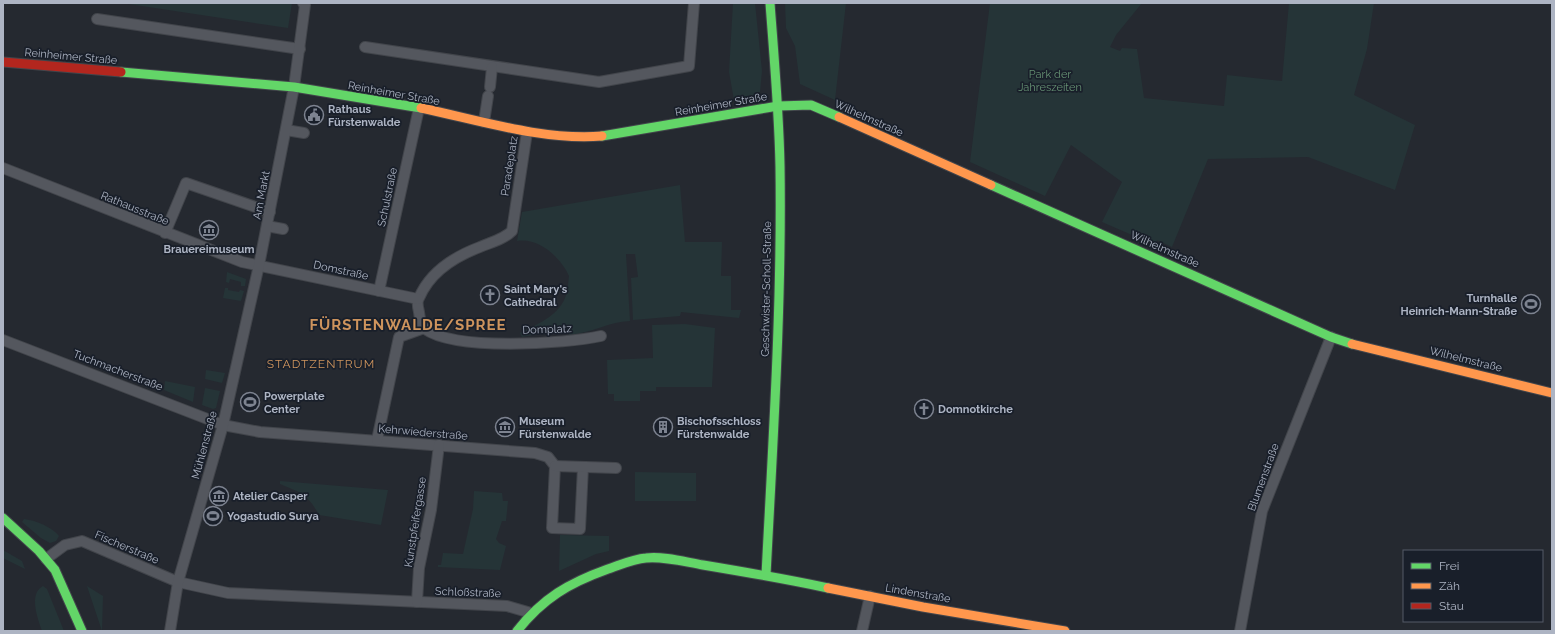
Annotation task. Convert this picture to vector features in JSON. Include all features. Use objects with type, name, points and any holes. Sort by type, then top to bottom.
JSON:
[{"type":"street","points":[[365,47],[599,82],[689,66],[694,3]]},
{"type":"street","name":"Geschwister-Scholl-Straße","points":[[766,575],[773,459],[780,188],[778,106],[770,3]]},
{"type":"street","name":"Am Markt","points":[[259,266],[294,87],[300,49],[304,4]]},
{"type":"street","points":[[97,19],[300,49]]},
{"type":"street","name":"Reinheimer Straße","points":[[3,62],[294,87],[419,108],[527,132],[579,138],[614,135],[778,106]]},
{"type":"street","points":[[484,122],[492,67]]},
{"type":"street","name":"Wilhelmstraße","points":[[778,106],[811,105],[1331,337],[1552,393]]},
{"type":"street","name":"Schulstraße","points":[[379,290],[419,108]]},
{"type":"street","points":[[286,130],[304,133]]},
{"type":"street","name":"Paradeplatz","points":[[418,299],[431,280],[447,264],[468,252],[507,236],[512,231],[527,132]]},
{"type":"street","name":"Rathausstraße","points":[[3,168],[223,256],[259,266]]},
{"type":"street","points":[[165,233],[183,182],[270,212]]},
{"type":"street","points":[[267,226],[283,229]]},
{"type":"street","name":"Domstraße","points":[[259,266],[418,299]]},
{"type":"street","name":"Mühlenstraße","points":[[170,631],[178,582],[223,425],[259,266]]},
{"type":"street","points":[[377,440],[399,337],[424,328],[419,316],[418,299]]},
{"type":"street","name":"Domplatz","points":[[424,328],[444,337],[483,343],[584,340],[601,336]]},
{"type":"street","name":"Blumenstraße","points":[[1240,631],[1262,511],[1331,337]]},
{"type":"street","name":"Tuchmacherstraße","points":[[3,340],[223,425]]},
{"type":"street","name":"Kehrwiederstraße","points":[[223,425],[260,432],[535,453],[548,457],[555,466]]},
{"type":"street","name":"Kunstpfeifergasse","points":[[418,602],[419,568],[431,510],[439,445]]},
{"type":"street","points":[[582,467],[580,529],[552,528],[555,466],[616,468]]},
{"type":"street","points":[[3,518],[23,535],[55,570],[82,631]]},
{"type":"street","name":"Fischerstraße","points":[[46,559],[64,545],[82,541],[178,582]]},
{"type":"street","points":[[516,631],[531,613],[561,589],[578,580],[622,564],[646,558],[678,561],[766,575]]},
{"type":"street","name":"Lindenstraße","points":[[766,575],[870,596],[1065,631]]},
{"type":"street","name":"Schloßstraße","points":[[178,582],[228,593],[507,606],[531,613]]},
{"type":"street","points":[[862,631],[870,596]]},
{"type":"green space","points":[[122,3],[292,3],[288,28]]},
{"type":"green space","points":[[733,3],[755,3],[762,71],[760,92],[755,95],[734,100],[729,72]]},
{"type":"green space","points":[[785,3],[846,3],[835,100],[800,84],[795,46],[786,28]]},
{"type":"green space","name":"Park der Jahreszeiten","points":[[990,3],[1142,3],[1116,35],[1110,47],[1120,51],[1122,48],[1137,49],[1144,98],[1224,106],[1227,75],[1282,81],[1289,3],[1374,3],[1367,49],[1354,95],[1415,125],[1395,190],[1308,157],[1208,159],[1172,247],[1157,240],[1155,245],[1102,222],[1122,182],[1071,145],[1045,196],[970,162]]},
{"type":"green space","points":[[680,185],[685,242],[722,242],[721,276],[731,276],[731,310],[741,310],[739,318],[681,312],[680,316],[633,320],[631,278],[638,277],[635,254],[626,254],[630,321],[614,323],[577,334],[569,335],[569,328],[522,337],[520,333],[552,315],[561,305],[567,293],[569,276],[561,262],[548,250],[533,242],[517,241],[522,212]]},
{"type":"green space","points":[[227,272],[246,279],[245,286],[241,286],[241,282],[230,279],[229,283],[226,282]]},
{"type":"green space","points":[[225,288],[239,292],[240,290],[244,291],[241,301],[223,298]]},
{"type":"green space","points":[[685,324],[715,328],[712,387],[656,387],[656,391],[640,391],[640,401],[614,401],[614,394],[608,394],[607,360],[653,358],[652,325]]},
{"type":"green space","points":[[206,370],[225,373],[222,383],[205,379]]},
{"type":"green space","points":[[165,381],[195,387],[193,402],[164,390]]},
{"type":"green space","points":[[205,388],[220,391],[216,408],[213,409],[202,405]]},
{"type":"green space","points":[[635,472],[696,473],[696,501],[635,501]]},
{"type":"green space","points":[[280,481],[388,490],[381,525],[319,515],[307,498],[280,484]]},
{"type":"green space","points":[[474,491],[502,493],[503,501],[508,501],[506,521],[502,521],[496,539],[499,543],[506,546],[500,570],[438,567],[438,565],[441,565],[443,553],[463,554],[473,509]]},
{"type":"green space","points":[[24,519],[43,524],[59,536],[56,541],[50,543],[41,538],[22,522]]},
{"type":"green space","points":[[560,535],[609,536],[609,551],[596,554],[559,571]]},
{"type":"green space","points":[[3,550],[22,561],[25,569],[3,558]]},
{"type":"green space","points":[[43,586],[47,589],[64,631],[42,631],[35,607],[35,601],[38,590]]},
{"type":"green space","points":[[87,586],[103,596],[102,631]]},
{"type":"traffic: fast","points":[[766,575],[780,269],[779,125],[770,3]]},
{"type":"traffic: fast","points":[[121,72],[294,87],[421,108]]},
{"type":"traffic: fast","points":[[602,136],[778,106],[811,105],[839,117]]},
{"type":"traffic: fast","points":[[991,185],[1331,337],[1352,344]]},
{"type":"traffic: fast","points":[[3,518],[39,551],[55,570],[82,631]]},
{"type":"traffic: fast","points":[[517,631],[537,609],[569,586],[594,574],[627,562],[641,559],[660,558],[674,560],[828,588]]},
{"type":"traffic: slow","points":[[421,108],[534,133],[580,137],[602,136]]},
{"type":"traffic: slow","points":[[839,117],[991,185]]},
{"type":"traffic: slow","points":[[1352,344],[1552,393]]},
{"type":"traffic: slow","points":[[828,588],[923,607],[1065,631]]},
{"type":"traffic: jam","points":[[3,62],[121,72]]},
{"type":"place","name":"Rathaus Fürstenwalde","points":[[314,115]]},
{"type":"place","name":"Brauereimuseum","points":[[209,230]]},
{"type":"place","name":"Saint Mary's Cathedral","points":[[490,295]]},
{"type":"place","name":"Turnhalle Heinrich-Mann-Straße","points":[[1531,304]]},
{"type":"place","name":"Powerplate Center","points":[[250,402]]},
{"type":"place","name":"Domnotkirche","points":[[924,409]]},
{"type":"place","name":"Museum Fürstenwalde","points":[[505,427]]},
{"type":"place","name":"Bischofsschloss Fürstenwalde","points":[[663,427]]},
{"type":"place","name":"Atelier Casper","points":[[219,496]]},
{"type":"place","name":"Yogastudio Surya","points":[[213,516]]},
{"type":"district","name":"FÜRSTENWALDE/SPREE","points":[[408,325]]},
{"type":"district","name":"STADTZENTRUM","points":[[321,364]]}]
